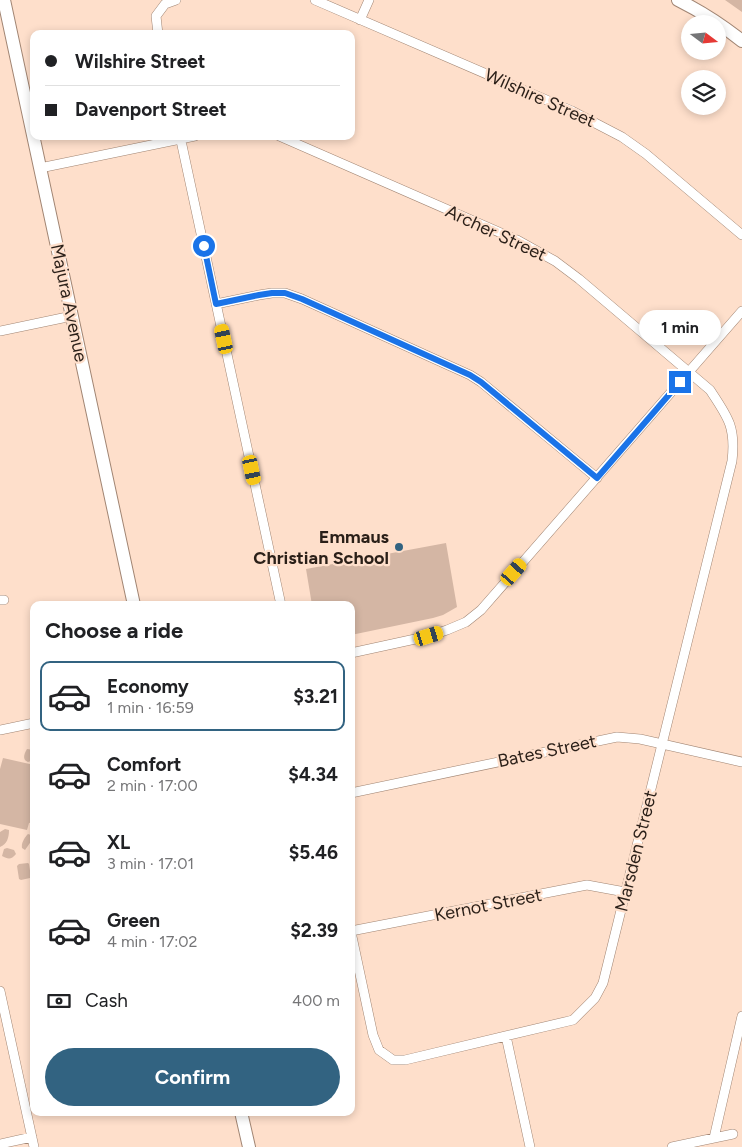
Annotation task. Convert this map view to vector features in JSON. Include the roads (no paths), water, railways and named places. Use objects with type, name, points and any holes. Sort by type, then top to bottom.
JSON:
[{"type":"main road","name":"Majura Avenue","points":[[4,0],[30,121]]},
{"type":"main road","points":[[678,0],[720,25],[742,41]]},
{"type":"main road","name":"Majura Avenue","points":[[34,140],[133,601]]},
{"type":"main road","points":[[242,1116],[249,1147]]},
{"type":"street","points":[[158,30],[156,16],[165,4],[176,0]]},
{"type":"street","name":"Wilshire Street","points":[[315,0],[572,111],[622,137],[646,154],[742,235]]},
{"type":"street","points":[[360,20],[368,0]]},
{"type":"street","points":[[40,168],[171,140]]},
{"type":"street","points":[[180,140],[280,601]]},
{"type":"street","name":"Archer Street","points":[[287,140],[516,240],[555,261],[689,372]]},
{"type":"street","points":[[216,304],[259,295],[285,293],[470,375],[597,478]]},
{"type":"street","points":[[355,652],[429,636],[447,630],[466,622],[481,610],[742,310]]},
{"type":"street","points":[[0,331],[72,316]]},
{"type":"street","name":"Marsden Street","points":[[355,951],[378,1050],[393,1060],[405,1060],[573,1020],[595,998],[603,982],[626,892],[733,448],[730,424],[725,413],[710,390],[689,372]]},
{"type":"street","points":[[0,730],[30,724]]},
{"type":"street","name":"Bates Street","points":[[355,792],[617,736],[640,739],[742,762]]},
{"type":"street","name":"Kernot Street","points":[[355,931],[587,885],[626,892]]},
{"type":"street","points":[[1,996],[34,1147]]},
{"type":"street","points":[[714,1138],[742,1016]]},
{"type":"street","points":[[506,1036],[530,1147]]},
{"type":"street","points":[[672,1147],[733,1134]]},
{"type":"street","points":[[0,1144],[32,1137]]},
{"type":"place","name":"Emmaus Christian School","points":[[399,547]]}]
